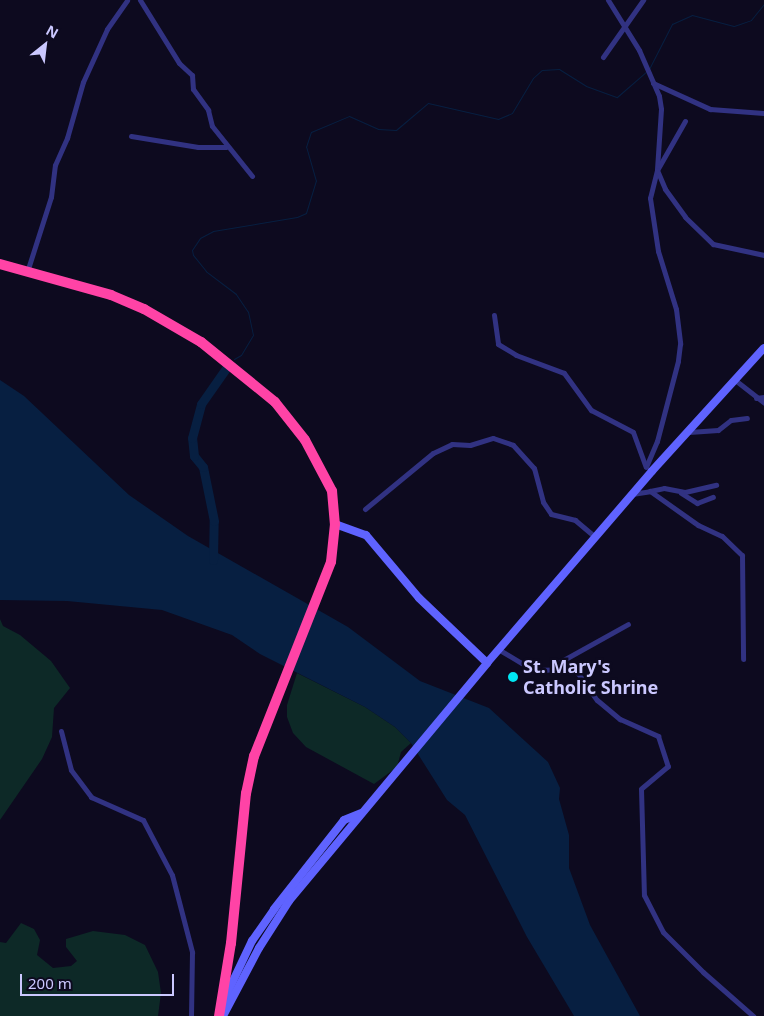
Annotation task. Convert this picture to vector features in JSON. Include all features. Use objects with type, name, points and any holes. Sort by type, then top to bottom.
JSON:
[{"type":"highway","points":[[0,264],[130,302],[168,322],[226,359],[275,402],[309,446],[332,491],[335,524],[331,562],[319,599],[278,689],[254,756],[246,793],[236,908],[221,1005],[221,1016]]},
{"type":"main road","points":[[221,1016],[259,948],[289,901],[352,828],[361,813],[498,649],[632,494],[649,469],[688,432],[764,348]]},
{"type":"main road","points":[[335,524],[366,534],[418,598],[487,663]]},
{"type":"main road","points":[[221,1005],[252,941],[274,909],[344,820],[361,813]]},
{"type":"street","points":[[26,272],[51,197],[54,170],[67,138],[82,82],[103,38],[127,0]]},
{"type":"street","points":[[140,0],[179,63],[192,75],[193,89],[226,147],[252,176]]},
{"type":"street","points":[[608,0],[624,26],[653,83],[661,109],[651,206],[658,251],[676,308],[680,344],[678,361],[649,469]]},
{"type":"street","points":[[603,57],[644,0]]},
{"type":"street","points":[[653,83],[710,109],[764,113]]},
{"type":"street","points":[[656,170],[684,121]]},
{"type":"street","points":[[130,136],[198,148],[217,144],[226,147]]},
{"type":"street","points":[[656,170],[665,189],[685,217],[713,244],[764,255]]},
{"type":"street","points":[[494,315],[498,344],[516,355],[564,373],[591,410],[633,432],[649,469]]},
{"type":"street","points":[[735,380],[764,403]]},
{"type":"street","points":[[756,398],[764,397]]},
{"type":"street","points":[[688,432],[718,430],[731,420],[747,418]]},
{"type":"street","points":[[365,509],[433,453],[452,444],[470,445],[493,438],[514,445],[534,468],[547,510],[551,514],[575,520],[595,537]]},
{"type":"street","points":[[632,494],[664,488],[678,491],[697,491],[716,485]]},
{"type":"street","points":[[650,491],[698,525],[722,536],[742,555],[744,659]]},
{"type":"street","points":[[678,491],[697,502],[713,497]]},
{"type":"street","points":[[559,668],[558,663],[628,624]]},
{"type":"street","points":[[498,649],[533,670],[575,669],[597,700],[620,719],[636,724],[658,736],[668,766],[641,789],[644,896],[663,932],[702,972],[753,1016]]},
{"type":"street","points":[[61,731],[71,770],[91,797],[143,820],[172,875],[192,952],[191,1016]]},
{"type":"green space","points":[[0,619],[3,626],[20,635],[51,661],[70,688],[54,708],[52,737],[42,759],[0,820]]},
{"type":"green space","points":[[297,673],[365,707],[395,727],[411,743],[401,752],[397,767],[374,784],[306,747],[293,733],[287,717],[287,705]]},
{"type":"green space","points":[[21,923],[34,929],[40,940],[37,955],[53,968],[71,966],[77,961],[66,947],[66,939],[93,931],[125,935],[145,945],[158,972],[161,993],[158,1016],[0,1016],[0,942],[6,943]]},
{"type":"water","points":[[0,380],[24,396],[129,495],[188,536],[348,627],[420,681],[489,708],[548,762],[560,788],[559,799],[569,835],[569,868],[590,925],[640,1016],[574,1016],[527,937],[465,815],[447,800],[411,743],[395,727],[365,707],[260,654],[232,635],[162,610],[67,601],[0,600]]},
{"type":"waterway","points":[[649,69],[672,24],[692,15],[734,26],[751,20],[764,4]]},
{"type":"waterway","points":[[234,359],[241,355],[253,335],[248,312],[236,294],[206,271],[193,255],[192,250],[200,238],[213,231],[297,217],[306,213],[316,181],[306,147],[311,132],[349,116],[378,129],[396,130],[428,103],[498,119],[512,113],[533,78],[542,70],[559,69],[586,86],[617,97],[646,72]]},
{"type":"waterway","points":[[213,560],[214,521],[203,467],[194,456],[192,438],[201,404],[229,364]]},
{"type":"place","name":"St. Mary's Catholic Shrine","points":[[513,677]]}]
